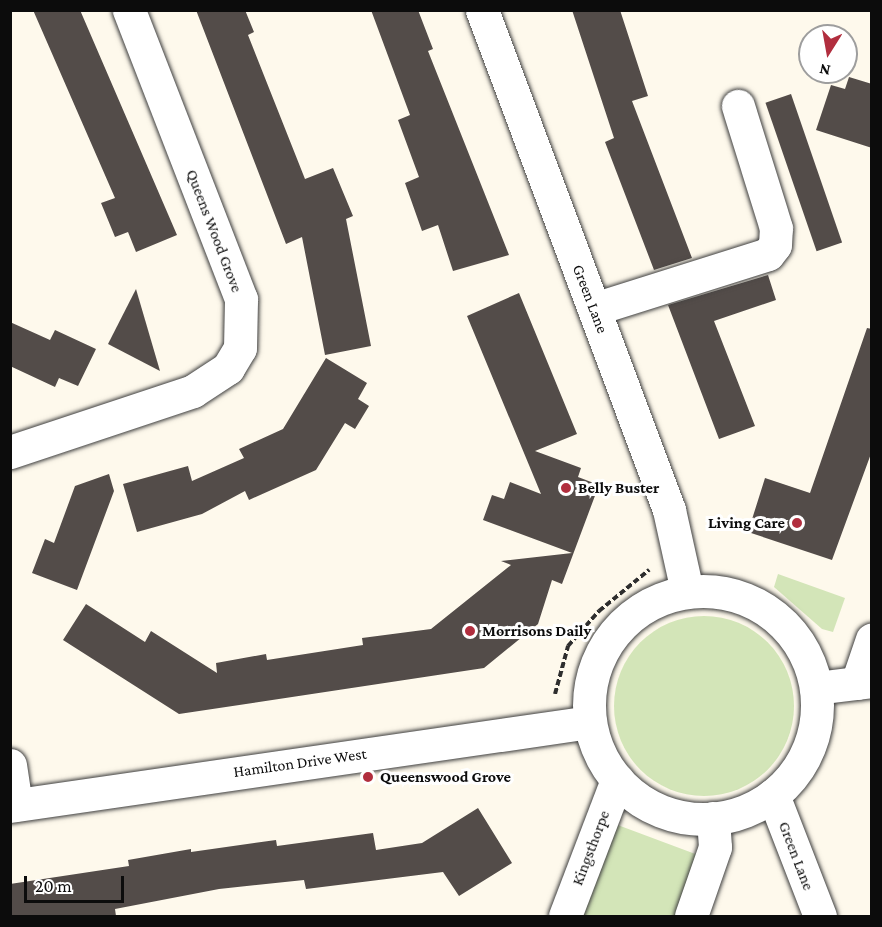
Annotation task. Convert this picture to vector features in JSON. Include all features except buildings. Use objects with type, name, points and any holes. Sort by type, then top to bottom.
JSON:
[{"type":"street","name":"Queens Wood Grove","points":[[10,452],[193,391],[228,368],[240,348],[241,299],[129,10]]},
{"type":"street","name":"Green Lane","points":[[482,10],[669,510],[687,591]]},
{"type":"street","points":[[594,309],[768,254],[775,245],[776,228],[738,106]]},
{"type":"street","points":[[687,591],[730,593],[761,606],[788,627],[800,646],[816,688],[817,718],[809,748],[794,774],[773,795],[750,809],[713,818],[666,813],[639,800],[617,780],[599,753],[590,722],[590,684],[603,648],[627,618],[659,598],[687,591]]},
{"type":"street","points":[[816,688],[864,682],[872,639]]},
{"type":"street","name":"Hamilton Drive West","points":[[13,806],[590,722]]},
{"type":"street","points":[[10,765],[13,806]]},
{"type":"street","name":"Kingsthorpe","points":[[565,916],[617,780]]},
{"type":"street","name":"Green Lane","points":[[773,795],[820,916]]},
{"type":"street","points":[[691,916],[715,847],[713,818]]},
{"type":"path","points":[[554,699],[568,646],[599,611],[660,562],[678,555]]},
{"type":"green space","points":[[778,574],[845,598],[833,632],[822,629],[774,587]]},
{"type":"green space","points":[[704,616],[738,623],[754,631],[767,643],[779,656],[787,672],[794,706],[787,740],[779,756],[767,769],[754,781],[738,789],[704,796],[670,789],[654,781],[641,769],[629,756],[621,740],[614,706],[621,672],[629,656],[641,643],[654,631],[670,623]]},
{"type":"green space","points":[[615,824],[698,855],[676,916],[581,916]]},
{"type":"place","name":"Belly Buster","points":[[566,488]]},
{"type":"place","name":"Living Care","points":[[797,523]]},
{"type":"place","name":"Morrisons Daily","points":[[470,631]]},
{"type":"place","name":"Queenswood Grove","points":[[368,777]]}]
